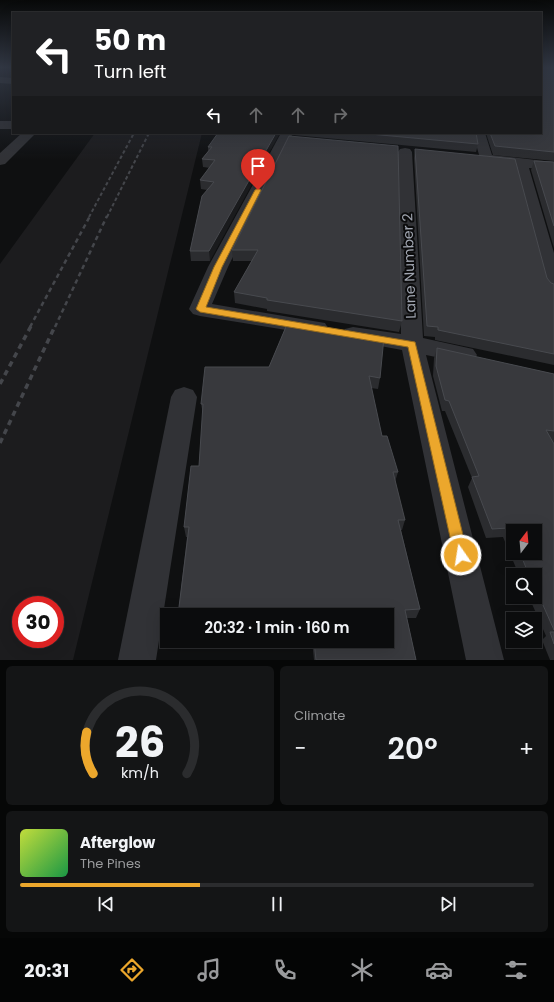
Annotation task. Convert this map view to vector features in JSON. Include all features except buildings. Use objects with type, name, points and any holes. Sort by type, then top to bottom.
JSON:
[{"type":"street","points":[[0,125],[12,125]]},
{"type":"street","points":[[0,161],[29,134]]},
{"type":"street","points":[[479,134],[486,159]]},
{"type":"street","points":[[291,138],[218,267],[200,309],[412,344],[487,360]]},
{"type":"street","points":[[0,145],[16,146]]},
{"type":"street","name":"Lane Number 2","points":[[405,152],[412,344],[485,660]]},
{"type":"street","points":[[471,158],[554,166]]},
{"type":"street","points":[[520,162],[554,287]]},
{"type":"street","points":[[137,660],[184,398]]},
{"type":"shaded area","points":[[94,134],[202,134],[73,660],[0,660],[0,264]]},
{"type":"railway","points":[[89,217],[133,134]]},
{"type":"railway","points":[[107,217],[148,134]]},
{"type":"railway","points":[[30,327],[90,216]]},
{"type":"railway","points":[[55,327],[107,216]]},
{"type":"railway","points":[[0,384],[31,326]]},
{"type":"railway","points":[[0,443],[55,326]]},
{"type":"route","points":[[258,190],[218,267],[200,309],[412,344],[461,555]]}]
